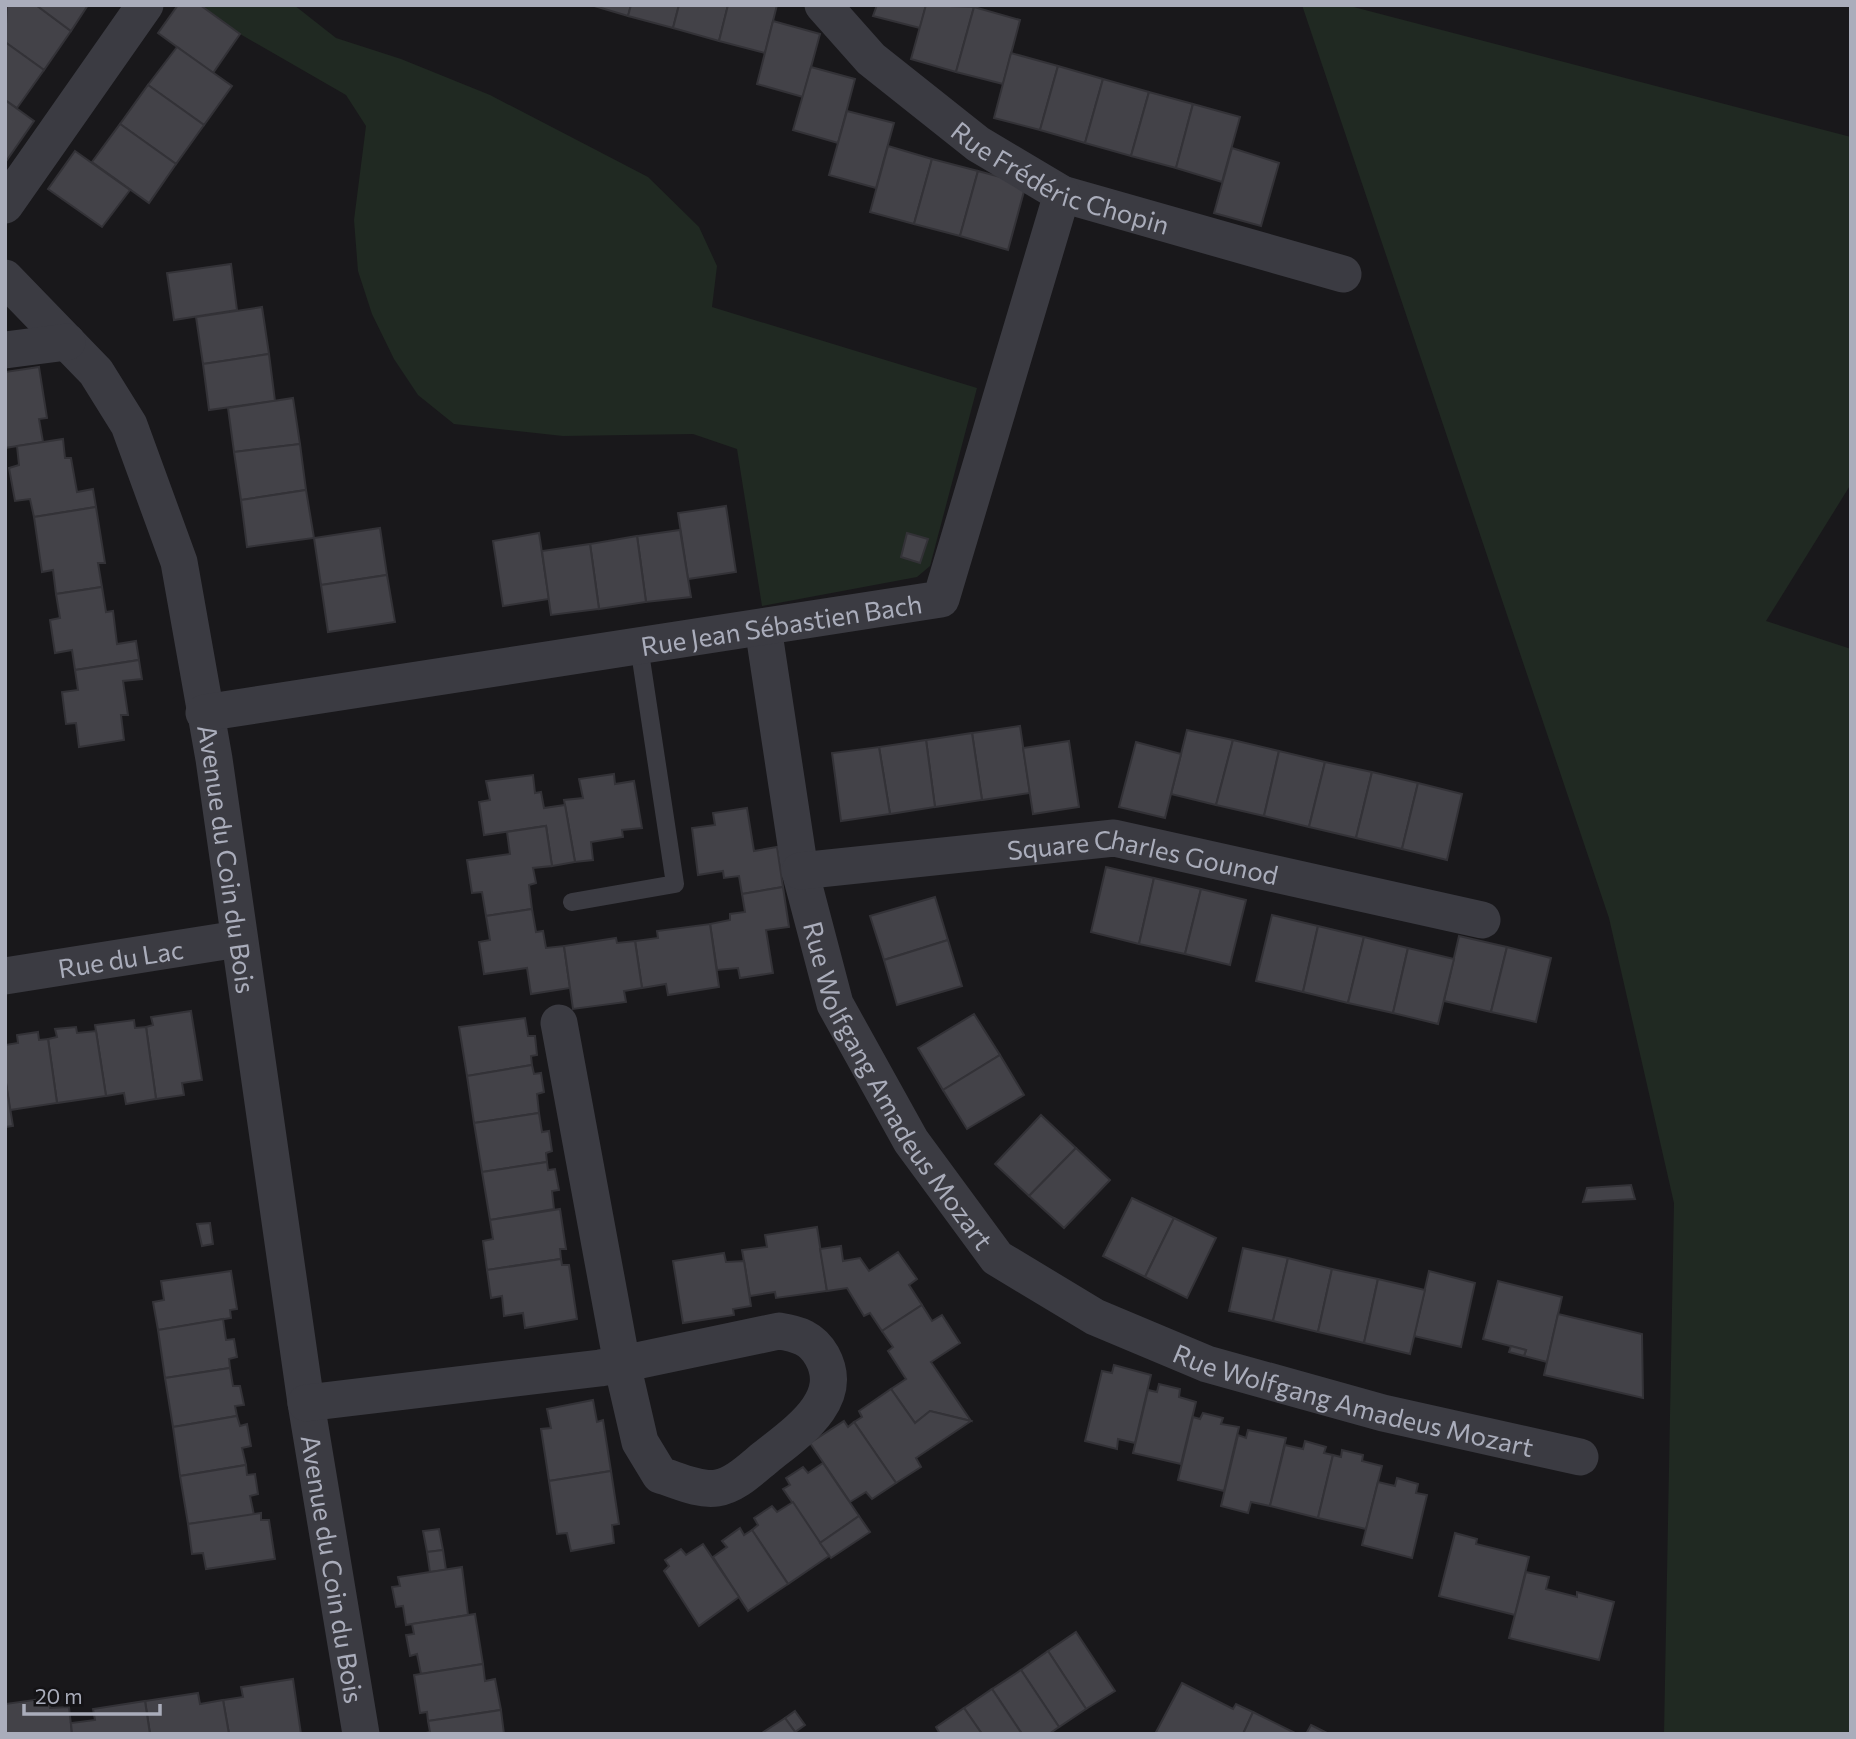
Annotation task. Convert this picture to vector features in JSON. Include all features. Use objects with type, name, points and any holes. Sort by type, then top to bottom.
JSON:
[{"type":"street","points":[[5,205],[145,5]]},
{"type":"street","name":"Rue Frédéric Chopin","points":[[823,5],[871,58],[978,144],[1062,194],[1343,274]]},
{"type":"street","name":"Rue Jean Sébastien Bach","points":[[205,713],[941,599],[1062,194]]},
{"type":"street","name":"Avenue du Coin du Bois","points":[[5,278],[96,372],[128,425],[179,562],[234,892],[238,939],[306,1404],[361,1734]]},
{"type":"street","points":[[5,350],[67,342]]},
{"type":"street","name":"Rue Wolfgang Amadeus Mozart","points":[[763,626],[800,871],[835,1004],[911,1141],[998,1258],[1095,1317],[1207,1364],[1383,1413],[1580,1457]]},
{"type":"street","name":"Square Charles Gounod","points":[[800,871],[1114,838],[1482,920]]},
{"type":"street","name":"Rue du Lac","points":[[5,976],[238,939]]},
{"type":"street","name":"Avenue du Coin du Bois","points":[[306,1404],[622,1364],[779,1331],[803,1335],[818,1349],[831,1372],[828,1396],[799,1431],[738,1479],[717,1488],[693,1485],[660,1475],[640,1442],[622,1364],[559,1023]]},
{"type":"lane","points":[[572,902],[675,884],[639,646]]},
{"type":"shaded area","points":[[200,5],[294,5],[336,38],[401,59],[490,95],[648,177],[699,227],[717,266],[712,307],[977,388],[930,566],[917,577],[762,606],[737,449],[693,434],[563,436],[454,424],[418,395],[394,359],[372,314],[358,271],[354,220],[366,126],[346,95],[240,34]]},
{"type":"shaded area","points":[[1302,5],[1346,5],[1851,137],[1851,484],[1766,621],[1851,649],[1851,1734],[1664,1734],[1674,1203],[1609,918]]},
{"type":"building","points":[[7,5],[36,5],[71,31],[44,70],[5,42]]},
{"type":"building","points":[[36,5],[88,5],[71,31]]},
{"type":"building","points":[[178,5],[200,5],[240,34],[213,73],[158,33]]},
{"type":"building","points":[[591,5],[631,5],[628,16]]},
{"type":"building","points":[[631,5],[679,5],[673,28],[628,16]]},
{"type":"building","points":[[679,5],[728,5],[719,41],[673,28]]},
{"type":"building","points":[[728,5],[777,5],[765,53],[719,41]]},
{"type":"building","points":[[877,5],[926,5],[920,28],[873,16]]},
{"type":"building","points":[[926,5],[974,7],[956,72],[911,59]]},
{"type":"building","points":[[974,7],[1020,20],[1003,84],[956,72]]},
{"type":"building","points":[[773,21],[820,34],[803,97],[757,84]]},
{"type":"building","points":[[5,42],[44,70],[17,108],[5,100]]},
{"type":"building","points":[[177,47],[232,86],[204,125],[148,85]]},
{"type":"building","points":[[1011,53],[1058,66],[1040,130],[994,118]]},
{"type":"building","points":[[1058,66],[1103,79],[1085,143],[1040,130]]},
{"type":"building","points":[[811,67],[855,79],[838,143],[793,130]]},
{"type":"building","points":[[1103,79],[1149,92],[1131,156],[1085,143]]},
{"type":"building","points":[[148,85],[204,125],[176,164],[120,124]]},
{"type":"building","points":[[1149,92],[1193,104],[1176,168],[1131,156]]},
{"type":"building","points":[[5,100],[34,121],[7,160],[5,158]]},
{"type":"building","points":[[1193,104],[1240,117],[1222,182],[1176,168]]},
{"type":"building","points":[[847,111],[894,123],[876,188],[829,175]]},
{"type":"building","points":[[120,124],[176,164],[149,203],[92,162]]},
{"type":"building","points":[[888,146],[932,159],[914,224],[870,212]]},
{"type":"building","points":[[1232,148],[1279,163],[1261,226],[1214,213]]},
{"type":"building","points":[[75,151],[130,190],[102,227],[48,189]]},
{"type":"building","points":[[932,159],[978,171],[960,236],[914,224]]},
{"type":"building","points":[[978,171],[1026,184],[1008,250],[960,236]]},
{"type":"building","points":[[231,264],[237,310],[174,320],[167,273]]},
{"type":"building","points":[[262,307],[269,354],[203,364],[196,317]]},
{"type":"building","points":[[269,354],[275,401],[209,410],[203,364]]},
{"type":"building","points":[[39,367],[47,418],[39,419],[43,442],[5,448],[5,372]]},
{"type":"building","points":[[293,398],[300,444],[234,452],[228,408]]},
{"type":"building","points":[[63,439],[65,458],[71,458],[77,492],[93,489],[96,507],[34,517],[30,499],[15,501],[9,468],[19,465],[17,446]]},
{"type":"building","points":[[300,444],[306,490],[241,500],[234,452]]},
{"type":"building","points":[[306,490],[314,538],[247,547],[241,500]]},
{"type":"building","points":[[726,506],[736,572],[688,579],[678,513]]},
{"type":"building","points":[[96,507],[105,563],[98,563],[102,587],[56,594],[53,570],[42,572],[34,517]]},
{"type":"building","points":[[380,528],[387,575],[321,585],[314,538]]},
{"type":"building","points":[[680,530],[691,597],[646,602],[637,536]]},
{"type":"building","points":[[539,533],[549,599],[503,606],[493,541]]},
{"type":"building","points":[[907,533],[928,539],[920,563],[901,557]]},
{"type":"building","points":[[637,536],[646,602],[599,609],[590,544]]},
{"type":"building","points":[[590,544],[599,609],[551,615],[542,551]]},
{"type":"building","points":[[387,575],[395,622],[328,632],[321,585]]},
{"type":"building","points":[[102,587],[106,612],[113,611],[117,644],[136,641],[139,660],[75,670],[72,650],[55,653],[50,620],[60,618],[56,594]]},
{"type":"building","points":[[139,660],[142,679],[123,681],[128,715],[121,715],[124,740],[79,747],[76,723],[66,724],[62,692],[78,690],[75,670]]},
{"type":"building","points":[[1020,726],[1030,793],[982,800],[972,733]]},
{"type":"building","points":[[1187,730],[1233,740],[1216,805],[1171,794]]},
{"type":"building","points":[[972,733],[982,800],[935,807],[926,740]]},
{"type":"building","points":[[926,740],[935,807],[890,814],[879,747]]},
{"type":"building","points":[[1233,740],[1279,751],[1264,816],[1216,805]]},
{"type":"building","points":[[1069,741],[1079,807],[1033,814],[1023,748]]},
{"type":"building","points":[[1136,742],[1181,754],[1165,818],[1119,807]]},
{"type":"building","points":[[879,747],[890,814],[841,821],[832,753]]},
{"type":"building","points":[[1279,751],[1325,762],[1309,827],[1264,816]]},
{"type":"building","points":[[1325,762],[1372,772],[1356,838],[1309,827]]},
{"type":"building","points":[[1372,772],[1418,783],[1402,849],[1356,838]]},
{"type":"building","points":[[614,774],[615,784],[634,781],[642,828],[622,830],[623,837],[591,842],[593,860],[575,862],[564,800],[583,798],[579,779]]},
{"type":"building","points":[[533,775],[535,793],[541,792],[544,808],[565,805],[575,862],[552,866],[546,826],[484,835],[479,802],[490,800],[486,781]]},
{"type":"building","points":[[1418,783],[1462,794],[1447,860],[1402,849]]},
{"type":"building","points":[[747,808],[754,851],[777,847],[783,887],[742,894],[739,876],[724,878],[723,871],[698,875],[692,828],[715,825],[713,813]]},
{"type":"building","points":[[546,826],[552,866],[533,868],[536,883],[529,885],[532,909],[486,916],[482,892],[472,893],[467,860],[510,854],[507,832]]},
{"type":"building","points":[[1106,867],[1154,878],[1139,944],[1091,932]]},
{"type":"building","points":[[1154,878],[1201,889],[1185,954],[1139,944]]},
{"type":"building","points":[[783,887],[789,927],[766,930],[773,973],[740,978],[738,968],[717,970],[710,924],[730,920],[730,914],[745,912],[742,894]]},
{"type":"building","points":[[1201,889],[1246,900],[1230,965],[1185,954]]},
{"type":"building","points":[[935,897],[948,940],[884,960],[870,916]]},
{"type":"building","points":[[532,909],[536,932],[543,931],[546,948],[564,946],[570,988],[531,994],[527,968],[484,974],[479,942],[490,940],[486,916]]},
{"type":"building","points":[[1272,915],[1318,926],[1303,992],[1256,981]]},
{"type":"building","points":[[710,924],[719,987],[668,995],[666,984],[642,988],[635,941],[658,938],[657,931]]},
{"type":"building","points":[[1318,926],[1364,937],[1348,1003],[1303,992]]},
{"type":"building","points":[[1459,936],[1507,947],[1491,1012],[1444,1001]]},
{"type":"building","points":[[1364,937],[1408,948],[1393,1013],[1348,1003]]},
{"type":"building","points":[[616,938],[617,943],[635,941],[642,988],[624,991],[626,1002],[573,1009],[564,946]]},
{"type":"building","points":[[948,940],[962,986],[897,1005],[884,960]]},
{"type":"building","points":[[1507,947],[1551,958],[1536,1022],[1491,1012]]},
{"type":"building","points":[[1408,948],[1454,959],[1438,1024],[1393,1013]]},
{"type":"building","points":[[191,1011],[202,1080],[182,1083],[184,1095],[156,1099],[146,1027],[153,1025],[151,1017]]},
{"type":"building","points":[[974,1014],[1000,1055],[943,1090],[918,1048]]},
{"type":"building","points":[[525,1018],[528,1036],[535,1036],[537,1055],[531,1056],[532,1065],[467,1076],[459,1027]]},
{"type":"building","points":[[134,1020],[135,1028],[146,1027],[156,1099],[126,1104],[124,1093],[106,1096],[95,1025]]},
{"type":"building","points":[[76,1027],[77,1033],[96,1031],[106,1096],[57,1103],[48,1039],[57,1037],[55,1029]]},
{"type":"building","points":[[38,1032],[39,1040],[48,1039],[57,1103],[10,1110],[5,1077],[5,1045],[18,1043],[17,1035]]},
{"type":"building","points":[[1000,1055],[1024,1095],[967,1129],[943,1090]]},
{"type":"building","points":[[532,1065],[534,1074],[541,1073],[544,1092],[537,1094],[539,1113],[474,1123],[467,1076]]},
{"type":"building","points":[[5,1077],[13,1126],[5,1127]]},
{"type":"building","points":[[539,1113],[542,1132],[549,1131],[552,1151],[546,1153],[547,1162],[482,1172],[474,1123]]},
{"type":"building","points":[[1041,1115],[1076,1148],[1029,1196],[995,1164]]},
{"type":"building","points":[[1076,1148],[1110,1180],[1064,1228],[1029,1196]]},
{"type":"building","points":[[547,1162],[548,1170],[555,1169],[559,1190],[552,1191],[554,1209],[490,1220],[482,1172]]},
{"type":"building","points":[[1631,1185],[1635,1199],[1583,1202],[1587,1188]]},
{"type":"building","points":[[1132,1198],[1174,1218],[1145,1277],[1103,1256]]},
{"type":"building","points":[[560,1209],[566,1249],[560,1249],[561,1259],[487,1270],[483,1241],[493,1239],[490,1220]]},
{"type":"building","points":[[1174,1218],[1216,1238],[1187,1298],[1145,1277]]},
{"type":"building","points":[[210,1223],[213,1244],[202,1246],[197,1224]]},
{"type":"building","points":[[817,1227],[827,1291],[776,1298],[775,1292],[750,1296],[742,1250],[767,1247],[765,1235]]},
{"type":"building","points":[[841,1246],[843,1261],[860,1258],[869,1271],[898,1252],[917,1279],[909,1285],[922,1305],[882,1331],[870,1313],[864,1316],[847,1288],[827,1291],[820,1249]]},
{"type":"building","points":[[1243,1248],[1288,1258],[1273,1321],[1229,1311]]},
{"type":"building","points":[[724,1253],[726,1262],[744,1261],[751,1306],[733,1309],[734,1315],[683,1323],[673,1261]]},
{"type":"building","points":[[1288,1258],[1332,1269],[1318,1332],[1273,1321]]},
{"type":"building","points":[[561,1259],[562,1265],[569,1265],[577,1319],[525,1328],[523,1313],[504,1316],[502,1296],[491,1298],[487,1270]]},
{"type":"building","points":[[1332,1269],[1378,1279],[1364,1343],[1318,1332]]},
{"type":"building","points":[[231,1271],[237,1309],[230,1310],[231,1318],[158,1330],[153,1302],[164,1300],[161,1281]]},
{"type":"building","points":[[1429,1271],[1475,1283],[1461,1347],[1414,1336]]},
{"type":"building","points":[[1378,1279],[1425,1290],[1410,1354],[1364,1343]]},
{"type":"building","points":[[1498,1281],[1562,1297],[1547,1362],[1524,1356],[1526,1350],[1483,1339]]},
{"type":"building","points":[[922,1305],[932,1321],[942,1315],[960,1343],[931,1362],[971,1421],[930,1411],[915,1423],[891,1389],[906,1379],[888,1351],[893,1347],[882,1331]]},
{"type":"building","points":[[1558,1314],[1642,1334],[1643,1398],[1544,1375]]},
{"type":"building","points":[[223,1319],[226,1340],[234,1339],[237,1357],[229,1359],[230,1368],[165,1378],[158,1330]]},
{"type":"building","points":[[1511,1346],[1526,1350],[1524,1356],[1509,1352]]},
{"type":"building","points":[[1114,1365],[1151,1375],[1135,1443],[1118,1439],[1117,1449],[1085,1441],[1102,1371],[1112,1373]]},
{"type":"building","points":[[230,1368],[233,1386],[240,1386],[244,1405],[235,1406],[237,1416],[173,1427],[165,1378]]},
{"type":"building","points":[[1159,1384],[1180,1389],[1179,1397],[1196,1402],[1181,1464],[1133,1453],[1148,1390],[1157,1392]]},
{"type":"building","points":[[891,1389],[915,1423],[930,1411],[971,1421],[916,1458],[921,1467],[896,1483],[854,1422],[862,1417],[859,1411]]},
{"type":"building","points":[[593,1400],[597,1422],[603,1420],[611,1471],[549,1481],[541,1429],[551,1428],[547,1409]]},
{"type":"building","points":[[1203,1413],[1223,1418],[1221,1424],[1239,1427],[1224,1491],[1178,1480],[1193,1417],[1200,1419]]},
{"type":"building","points":[[237,1416],[240,1426],[247,1424],[251,1446],[242,1448],[246,1465],[180,1476],[173,1427]]},
{"type":"building","points":[[844,1421],[848,1427],[854,1422],[896,1483],[872,1499],[866,1492],[850,1502],[810,1443]]},
{"type":"building","points":[[1248,1430],[1286,1438],[1270,1506],[1251,1502],[1248,1513],[1221,1506],[1238,1435],[1246,1438]]},
{"type":"building","points":[[1305,1441],[1326,1447],[1324,1453],[1333,1455],[1318,1518],[1270,1506],[1285,1445],[1303,1449]]},
{"type":"building","points":[[1342,1450],[1363,1455],[1362,1461],[1382,1466],[1366,1529],[1318,1518],[1333,1455],[1341,1457]]},
{"type":"building","points":[[823,1463],[859,1516],[820,1543],[783,1489],[790,1485],[786,1478],[803,1467],[808,1473]]},
{"type":"building","points":[[246,1465],[247,1475],[255,1474],[258,1494],[250,1496],[254,1515],[188,1524],[180,1476]]},
{"type":"building","points":[[611,1471],[619,1524],[612,1525],[614,1543],[571,1551],[567,1533],[557,1534],[549,1481]]},
{"type":"building","points":[[1397,1478],[1418,1484],[1416,1493],[1427,1495],[1412,1558],[1362,1545],[1378,1482],[1395,1486]]},
{"type":"building","points":[[793,1502],[829,1556],[788,1584],[752,1530],[758,1525],[754,1518],[772,1506],[777,1512]]},
{"type":"building","points":[[261,1513],[261,1520],[269,1520],[275,1559],[206,1569],[203,1553],[192,1554],[188,1524]]},
{"type":"building","points":[[859,1516],[870,1532],[831,1558],[820,1543]]},
{"type":"building","points":[[740,1528],[744,1535],[752,1530],[788,1584],[748,1611],[713,1557],[727,1547],[722,1541]]},
{"type":"building","points":[[439,1529],[443,1550],[427,1552],[423,1531]]},
{"type":"building","points":[[1455,1533],[1477,1539],[1476,1544],[1529,1557],[1515,1615],[1439,1596]]},
{"type":"building","points":[[703,1544],[739,1597],[699,1626],[664,1571],[669,1566],[665,1560],[681,1549],[686,1555]]},
{"type":"building","points":[[443,1550],[446,1570],[430,1572],[427,1552]]},
{"type":"building","points":[[462,1567],[468,1615],[406,1625],[403,1606],[396,1607],[392,1587],[400,1586],[398,1577]]},
{"type":"building","points":[[1526,1572],[1549,1577],[1546,1589],[1577,1597],[1577,1592],[1614,1602],[1599,1660],[1509,1638]]},
{"type":"building","points":[[475,1614],[483,1664],[421,1674],[417,1654],[410,1656],[406,1635],[414,1634],[412,1624]]},
{"type":"building","points":[[1076,1632],[1115,1691],[1086,1709],[1048,1651]]},
{"type":"building","points":[[1048,1651],[1086,1709],[1059,1727],[1021,1670]]},
{"type":"building","points":[[483,1664],[485,1681],[495,1679],[501,1710],[428,1721],[427,1712],[420,1713],[414,1675]]},
{"type":"building","points":[[1021,1670],[1059,1727],[1049,1734],[1022,1734],[992,1689]]},
{"type":"building","points":[[293,1679],[301,1734],[229,1734],[223,1700],[243,1697],[241,1687]]},
{"type":"building","points":[[1182,1683],[1233,1709],[1236,1704],[1253,1712],[1243,1734],[1155,1734]]},
{"type":"building","points":[[992,1689],[1022,1734],[982,1734],[964,1708]]},
{"type":"building","points":[[198,1693],[200,1704],[223,1700],[229,1734],[150,1734],[145,1701]]},
{"type":"building","points":[[48,1698],[50,1708],[69,1707],[72,1734],[5,1734],[5,1704]]},
{"type":"building","points":[[145,1701],[150,1734],[72,1734],[71,1723],[95,1720],[93,1709]]},
{"type":"building","points":[[964,1708],[982,1734],[940,1734],[936,1727]]},
{"type":"building","points":[[501,1710],[504,1734],[422,1734],[430,1732],[428,1721]]},
{"type":"building","points":[[795,1711],[805,1725],[795,1732],[785,1718]]},
{"type":"building","points":[[1253,1712],[1297,1734],[1243,1734]]},
{"type":"building","points":[[785,1718],[795,1732],[793,1734],[762,1733]]},
{"type":"building","points":[[1311,1725],[1329,1734],[1306,1734]]}]
